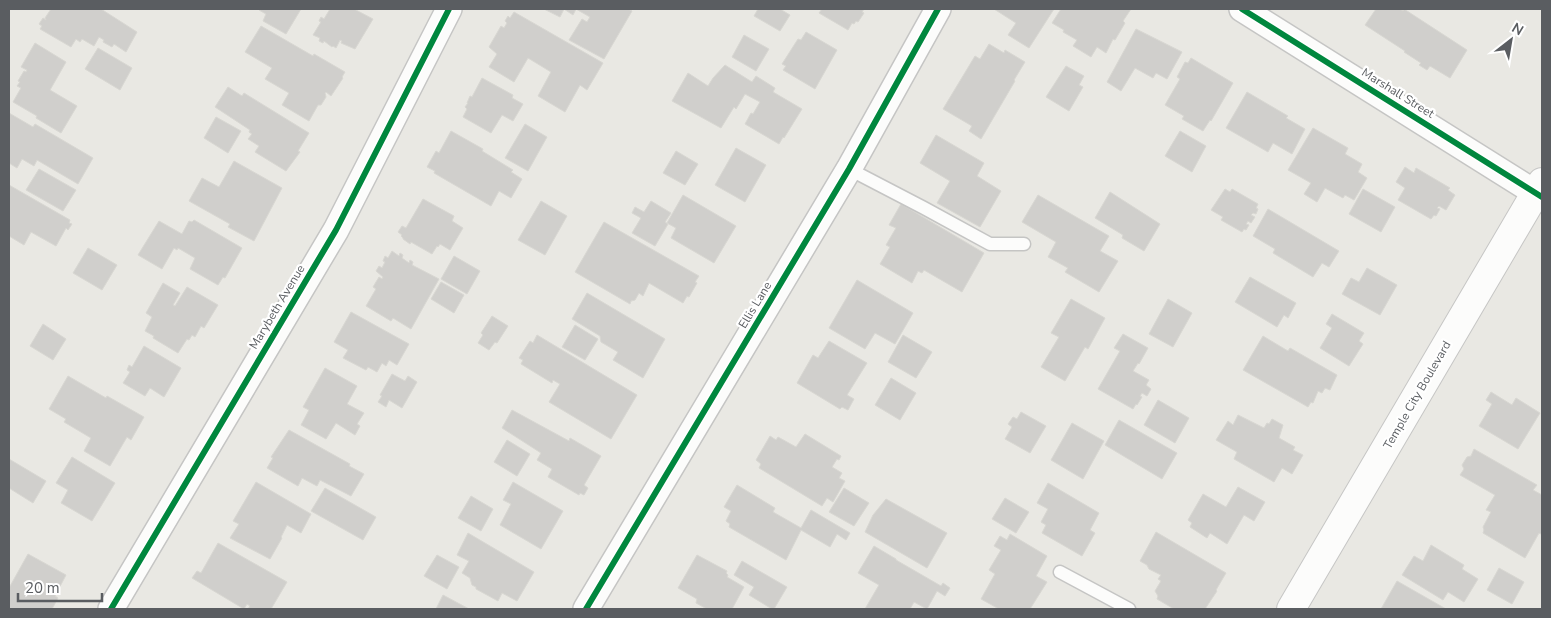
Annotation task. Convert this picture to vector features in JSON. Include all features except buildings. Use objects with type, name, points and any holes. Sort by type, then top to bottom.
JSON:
[{"type":"main road","name":"Temple City Boulevard","points":[[1292,609],[1540,190]]},
{"type":"street","name":"Marybeth Avenue","points":[[111,609],[336,230],[449,9]]},
{"type":"street","name":"Ellis Lane","points":[[586,609],[849,169],[938,9]]},
{"type":"street","name":"Marshall Street","points":[[1242,9],[1540,190]]},
{"type":"lane","points":[[849,169],[990,244],[1024,244]]},
{"type":"lane","points":[[1060,572],[1128,609]]},
{"type":"cycle path","points":[[111,609],[336,230],[449,9]]},
{"type":"cycle path","points":[[586,609],[849,169],[938,9]]},
{"type":"cycle path","points":[[1242,9],[1542,197]]}]
